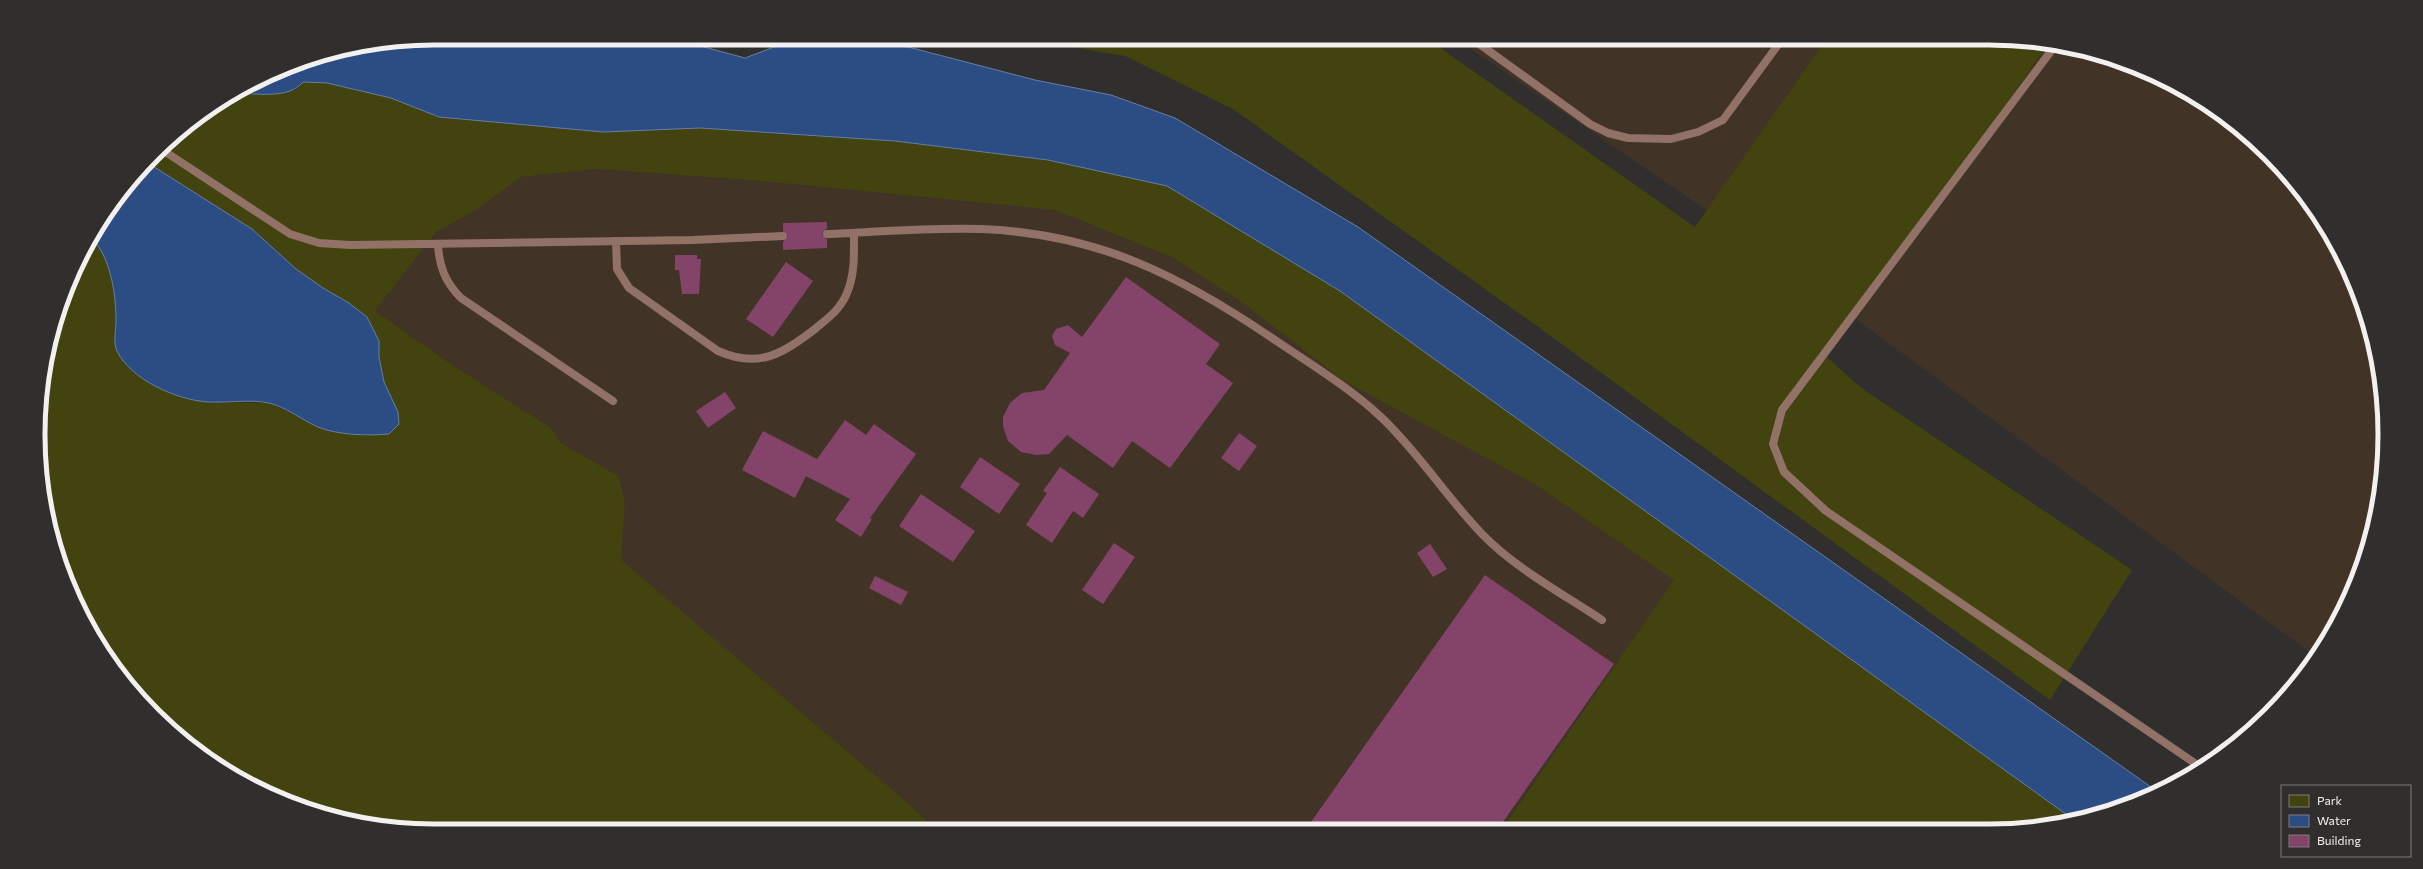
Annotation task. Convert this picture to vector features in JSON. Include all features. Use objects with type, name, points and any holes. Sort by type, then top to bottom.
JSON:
[{"type":"lane","points":[[1481,45],[1596,127],[1608,133],[1628,138],[1671,139],[1698,132],[1723,120],[1778,45]]},
{"type":"lane","points":[[2052,50],[1782,410],[1772,444],[1784,472],[1826,512],[2196,764]]},
{"type":"lane","points":[[166,153],[276,226],[304,239],[335,245],[616,241],[783,236]]},
{"type":"lane","points":[[827,234],[967,229],[1041,235],[1106,251],[1182,281],[1234,312],[1354,394],[1398,434],[1492,544],[1513,561],[1602,620]]},
{"type":"lane","points":[[616,241],[618,269],[629,288],[718,351],[735,357],[753,360],[779,354],[791,348],[836,313],[850,286],[854,271],[854,233]]},
{"type":"lane","points":[[438,244],[442,272],[448,283],[461,298],[612,401]]},
{"type":"shaded area","points":[[1465,45],[1988,45],[2039,48],[2089,58],[2138,75],[2183,97],[2226,125],[2264,159],[2298,197],[2326,240],[2348,285],[2365,334],[2371,359],[2375,384],[2378,434],[2375,485],[2371,510],[2365,535],[2348,584],[2338,607],[2311,653],[1724,222]]},
{"type":"shaded area","points":[[596,169],[749,180],[1055,210],[1172,257],[1243,303],[1533,483],[1675,580],[1505,824],[930,824],[907,802],[620,560],[625,503],[619,476],[561,443],[551,428],[451,364],[375,311],[436,232],[473,212],[521,177]]},
{"type":"green space","points":[[1060,45],[1436,45],[1695,227],[1822,45],[1988,45],[2045,49],[1827,357],[1860,387],[2132,570],[2050,700],[1548,334],[1233,109],[1125,56]]},
{"type":"green space","points":[[303,82],[367,85],[561,114],[763,133],[895,141],[1048,160],[1167,186],[1340,291],[2068,816],[2039,821],[1988,824],[1505,824],[1674,580],[1533,483],[1344,381],[1243,303],[1172,257],[1055,210],[749,180],[596,169],[521,177],[473,212],[436,232],[375,311],[451,364],[551,428],[561,443],[619,476],[625,503],[621,560],[907,802],[930,824],[409,823],[359,817],[334,811],[285,794],[240,772],[197,744],[159,710],[125,672],[111,651],[85,607],[66,560],[58,535],[48,485],[45,434],[48,384],[58,334],[75,285],[95,243],[107,263],[114,291],[116,349],[156,387],[206,402],[269,403],[333,432],[353,432],[367,436],[398,413],[384,383],[379,357],[379,341],[367,317],[349,303],[323,288],[296,269],[252,229],[153,166],[197,125],[247,93],[272,94],[296,90]]},
{"type":"water","points":[[697,45],[745,58],[779,45],[901,45],[1035,80],[1111,95],[1175,118],[1358,227],[2152,788],[2114,803],[2068,816],[1340,291],[1167,186],[1048,160],[895,141],[700,128],[603,132],[439,117],[391,98],[327,83],[303,82],[297,88],[289,91],[262,94],[247,93],[285,75],[334,58],[384,48],[409,46]]},
{"type":"water","points":[[153,166],[252,229],[296,269],[323,288],[349,303],[367,317],[379,341],[379,357],[384,382],[398,412],[399,424],[389,434],[372,435],[334,432],[318,427],[282,407],[269,403],[254,401],[208,402],[169,393],[156,387],[133,371],[117,351],[115,344],[116,311],[113,288],[108,266],[96,243],[97,240],[125,197]]},
{"type":"building","points":[[827,222],[827,228],[822,234],[827,239],[827,248],[783,250],[783,242],[788,236],[783,231],[783,223]]},
{"type":"building","points":[[675,255],[697,255],[697,259],[701,259],[699,294],[682,294],[679,270],[675,270]]},
{"type":"building","points":[[786,262],[813,281],[773,337],[746,319]]},
{"type":"building","points":[[1126,277],[1220,344],[1206,364],[1233,383],[1170,468],[1132,441],[1113,468],[1067,435],[1049,454],[1036,455],[1021,452],[1008,441],[1003,426],[1003,417],[1010,403],[1022,393],[1044,390],[1070,353],[1055,345],[1052,336],[1056,329],[1068,325],[1082,337]]},
{"type":"building","points":[[725,392],[736,408],[708,428],[696,411]]},
{"type":"building","points":[[845,420],[866,435],[874,424],[916,454],[870,518],[872,519],[861,537],[835,520],[850,499],[806,476],[795,498],[742,470],[763,431],[817,459]]},
{"type":"building","points":[[1239,433],[1257,446],[1239,471],[1221,458]]},
{"type":"building","points":[[980,457],[1020,484],[999,514],[960,487]]},
{"type":"building","points":[[1060,467],[1099,494],[1083,518],[1073,511],[1052,543],[1026,525],[1047,493],[1043,491]]},
{"type":"building","points":[[921,494],[975,531],[953,562],[899,526]]},
{"type":"building","points":[[1114,543],[1135,557],[1103,604],[1082,590]]},
{"type":"building","points":[[1430,544],[1447,569],[1433,577],[1417,553]]},
{"type":"building","points":[[1485,575],[1614,664],[1502,824],[1310,824]]},
{"type":"building","points":[[875,576],[908,592],[901,605],[869,588]]}]
